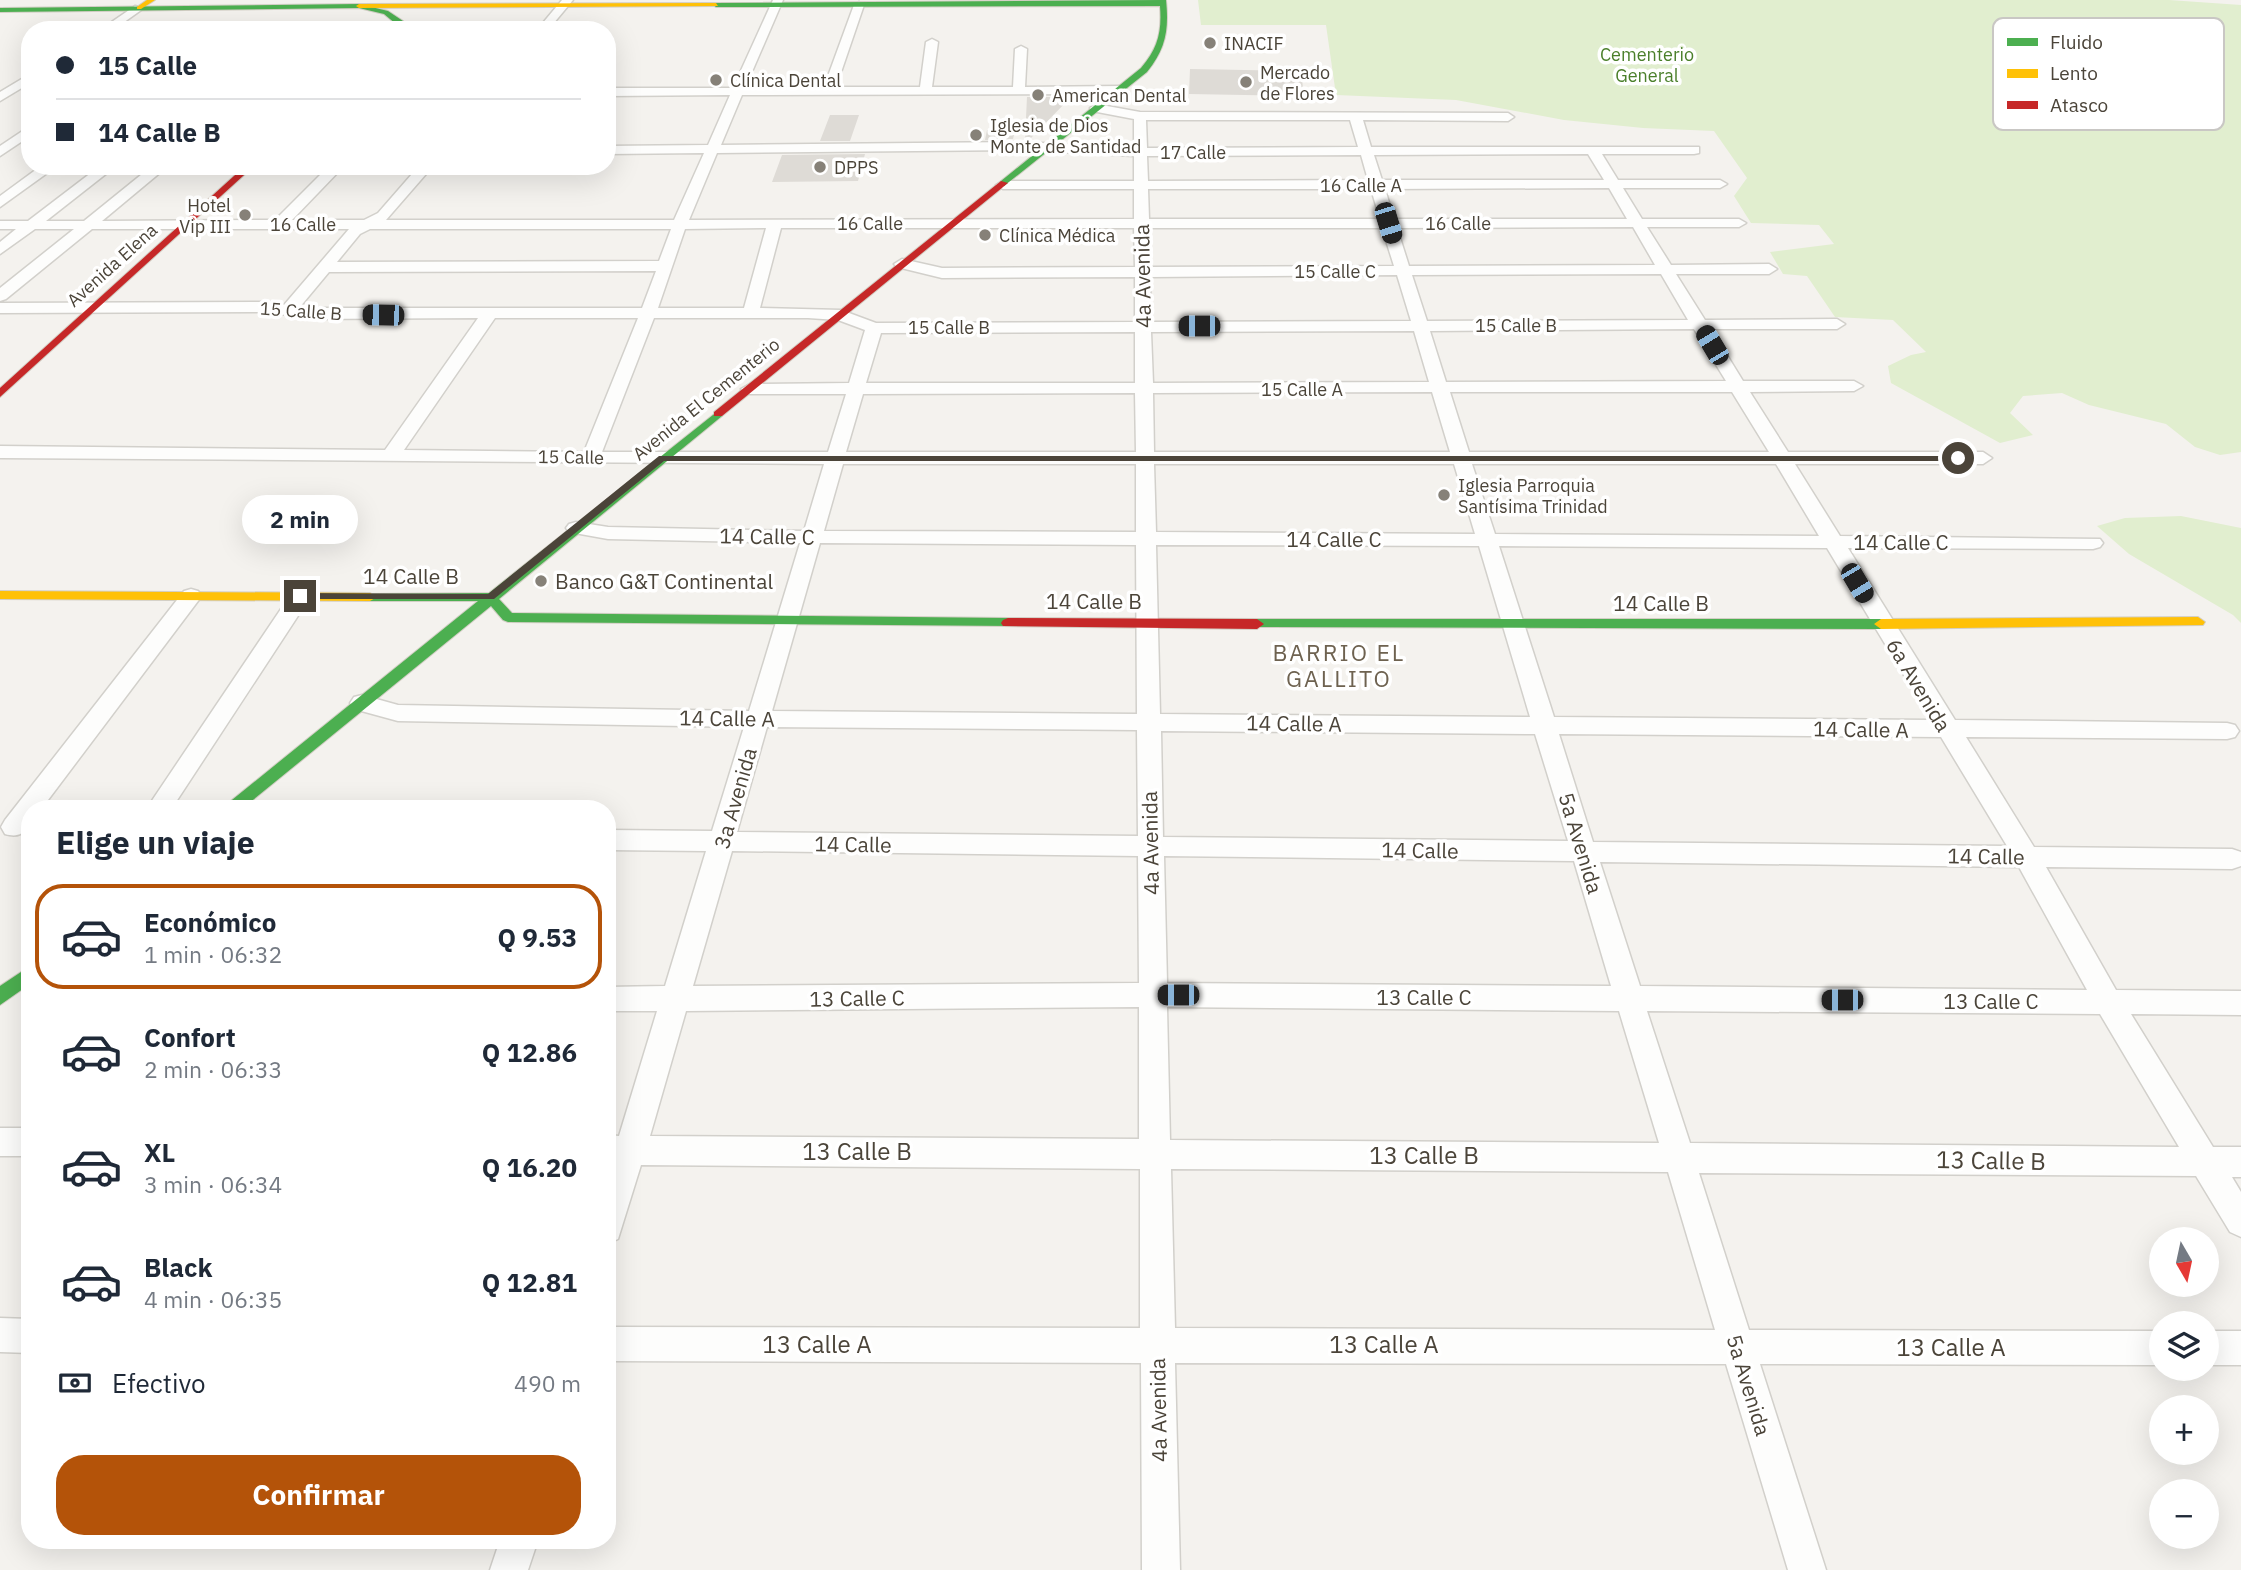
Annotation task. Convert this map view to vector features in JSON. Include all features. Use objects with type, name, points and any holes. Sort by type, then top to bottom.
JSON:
[{"type":"main road","points":[[0,10],[145,4],[777,2],[859,5],[1163,2]]},
{"type":"main road","name":"Avenida El Cementerio","points":[[243,800],[490,597],[1144,70],[1162,49],[1165,21],[1163,2]]},
{"type":"main road","points":[[352,21],[348,16],[363,3]]},
{"type":"main road","points":[[363,3],[393,15],[398,21]]},
{"type":"main road","points":[[207,183],[216,175]]},
{"type":"main road","name":"Avenida Elena","points":[[0,394],[240,175]]},
{"type":"main road","name":"Avenida Elena","points":[[140,241],[178,208]]},
{"type":"main road","name":"Avenida Elena","points":[[46,324],[83,291]]},
{"type":"main road","name":"14 Calle B","points":[[0,595],[490,597],[508,617],[787,621],[1882,624],[2198,622]]},
{"type":"street","points":[[591,457],[648,314],[680,223],[777,2]]},
{"type":"street","points":[[550,21],[566,3]]},
{"type":"street","points":[[119,21],[145,4]]},
{"type":"street","points":[[829,90],[859,5]]},
{"type":"street","points":[[926,90],[932,42]]},
{"type":"street","points":[[1019,90],[1021,49]]},
{"type":"street","points":[[3,93],[21,83]]},
{"type":"street","points":[[616,95],[829,90],[1120,90]]},
{"type":"street","points":[[3,93],[21,92]]},
{"type":"street","points":[[1096,108],[1140,116],[1508,117]]},
{"type":"street","name":"4a Avenida","points":[[1140,116],[1161,1570]]},
{"type":"street","name":"5a Avenida","points":[[1355,117],[1807,1570]]},
{"type":"street","points":[[0,152],[21,137]]},
{"type":"street","name":"17 Calle","points":[[616,150],[1694,150]]},
{"type":"street","name":"6a Avenida","points":[[1593,151],[2027,857],[2108,1002],[2241,1221]]},
{"type":"street","points":[[0,152],[20,153]]},
{"type":"street","points":[[0,203],[38,175]]},
{"type":"street","points":[[0,249],[97,175]]},
{"type":"street","points":[[0,296],[150,175]]},
{"type":"street","points":[[280,224],[328,175]]},
{"type":"street","points":[[287,312],[355,231],[383,216],[418,175]]},
{"type":"street","name":"16 Calle A","points":[[1003,184],[1720,184]]},
{"type":"street","points":[[751,313],[775,223]]},
{"type":"street","name":"16 Calle","points":[[0,225],[1739,223]]},
{"type":"street","name":"15 Calle C","points":[[902,264],[942,272],[1769,269]]},
{"type":"street","points":[[324,267],[664,266]]},
{"type":"street","points":[[0,308],[64,307]]},
{"type":"street","name":"15 Calle B","points":[[64,307],[273,307],[287,312],[489,316],[751,313],[841,315],[874,328],[1838,324]]},
{"type":"street","points":[[391,455],[489,316]]},
{"type":"street","name":"3a Avenida","points":[[616,1170],[619,1150],[676,1000],[874,328]]},
{"type":"street","name":"15 Calle A","points":[[750,389],[1854,386]]},
{"type":"street","name":"15 Calle","points":[[0,452],[662,458],[1983,458]]},
{"type":"street","name":"14 Calle C","points":[[576,528],[608,533],[812,537],[2093,543]]},
{"type":"street","points":[[35,800],[191,596]]},
{"type":"street","points":[[164,800],[300,596]]},
{"type":"street","name":"14 Calle A","points":[[362,704],[398,713],[758,719],[2227,731]]},
{"type":"street","name":"14 Calle","points":[[616,839],[722,843],[2232,859]]},
{"type":"street","name":"13 Calle C","points":[[616,999],[1152,995],[2241,1003]]},
{"type":"street","points":[[0,1142],[21,1142]]},
{"type":"street","name":"13 Calle B","points":[[619,1150],[2241,1162]]},
{"type":"street","points":[[0,1335],[21,1336]]},
{"type":"street","name":"13 Calle A","points":[[616,1343],[2149,1348]]},
{"type":"street","points":[[2219,1348],[2241,1348]]},
{"type":"street","points":[[509,1570],[516,1549]]},
{"type":"green space","name":"Cementerio General","points":[[1198,0],[2169,0],[2241,5],[2241,452],[2220,455],[2195,447],[2166,424],[2089,405],[2062,393],[2023,396],[2010,413],[2033,435],[2000,443],[1891,383],[1888,366],[1911,355],[1926,352],[1893,320],[1835,317],[1807,276],[1783,274],[1770,252],[1834,244],[1819,225],[1751,223],[1734,196],[1747,178],[1714,131],[1643,128],[1564,120],[1456,100],[1336,95],[1326,25],[1201,25]]},
{"type":"green space","points":[[2181,516],[2241,528],[2241,623],[2233,615],[2129,554],[2097,526],[2125,518]]},
{"type":"building","name":"Mercado de Flores","points":[[1190,69],[1301,71],[1304,96],[1189,94]]},
{"type":"building","points":[[1027,97],[1071,97],[1029,140],[1025,139]]},
{"type":"building","name":"DPPS","points":[[830,115],[859,115],[850,141],[820,141]]},
{"type":"building","points":[[987,130],[1015,130],[1013,139],[985,140]]},
{"type":"building","name":"DPPS","points":[[865,154],[858,181],[772,182],[782,155]]},
{"type":"traffic: fast","points":[[1004,183],[1144,70],[1157,53],[1163,38],[1163,0]]},
{"type":"traffic: fast","points":[[716,5],[1163,4]]},
{"type":"traffic: fast","points":[[0,10],[359,6],[386,12],[397,21]]},
{"type":"traffic: fast","points":[[243,800],[718,414]]},
{"type":"traffic: fast","points":[[370,597],[490,597],[508,617],[1008,623]]},
{"type":"traffic: fast","points":[[1257,624],[1881,624]]},
{"type":"traffic: fast","points":[[0,997],[21,980]]},
{"type":"traffic: slow","points":[[139,8],[152,0]]},
{"type":"traffic: slow","points":[[359,6],[716,5]]},
{"type":"traffic: slow","points":[[0,595],[370,597]]},
{"type":"traffic: slow","points":[[1881,624],[2198,622]]},
{"type":"traffic: jam","points":[[0,394],[240,175]]},
{"type":"traffic: jam","points":[[718,414],[1004,183]]},
{"type":"traffic: jam","points":[[1008,623],[1257,624]]},
{"type":"place","name":"INACIF","points":[[1210,43]]},
{"type":"place","name":"Clínica Dental","points":[[716,80]]},
{"type":"place","name":"Mercado de Flores","points":[[1246,82]]},
{"type":"place","name":"American Dental","points":[[1038,95]]},
{"type":"place","name":"Iglesia de Dios Monte de Santidad","points":[[976,135]]},
{"type":"place","name":"DPPS","points":[[820,167]]},
{"type":"place","name":"Hotel Vip III","points":[[245,215]]},
{"type":"place","name":"Clínica Médica","points":[[985,235]]},
{"type":"place","name":"Iglesia Parroquia Santísima Trinidad","points":[[1444,495]]},
{"type":"place","name":"Banco G&T Continental","points":[[541,581]]},
{"type":"district","name":"BARRIO EL GALLITO","points":[[1339,665]]},
{"type":"route","points":[[300,596],[490,597],[662,458],[1958,458]]}]
